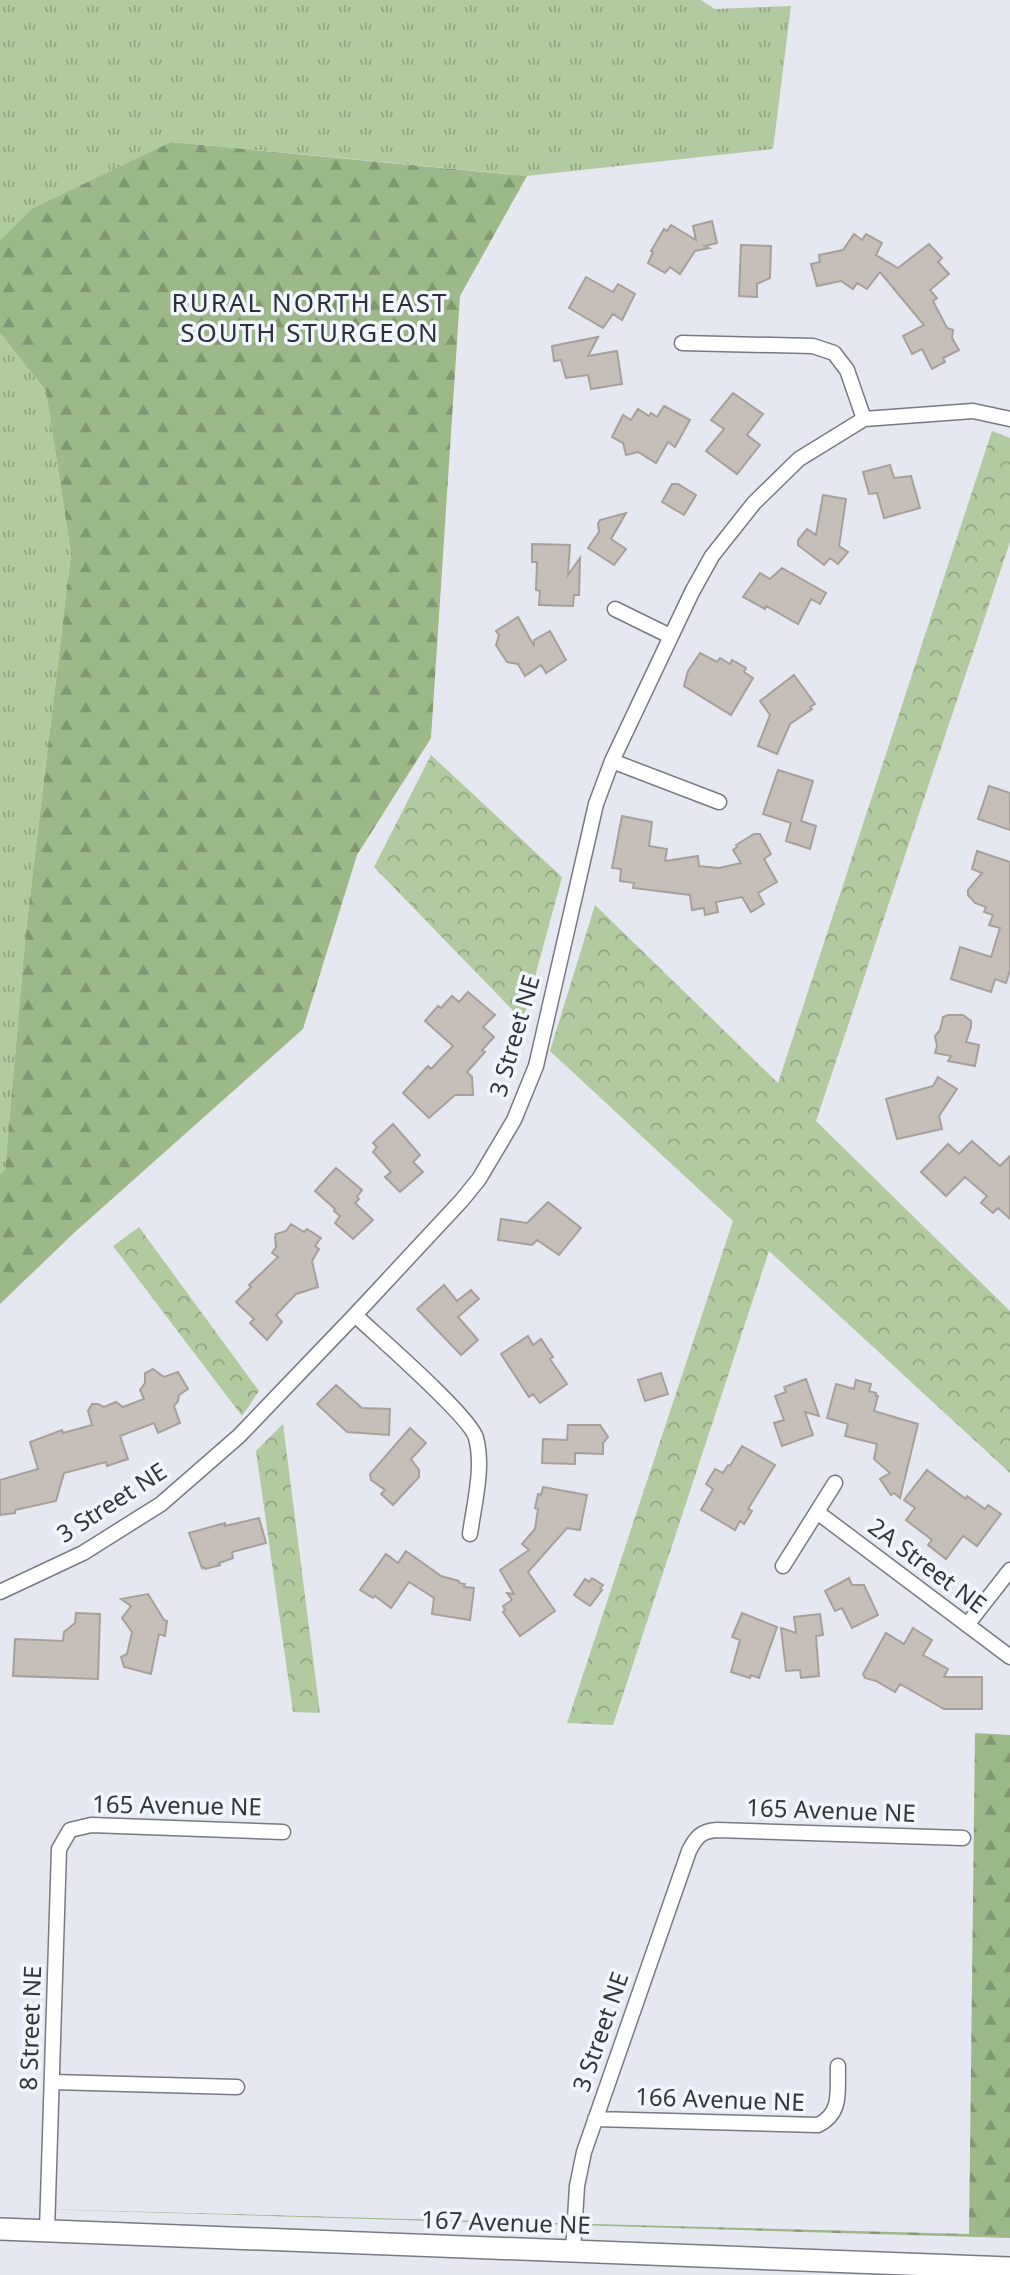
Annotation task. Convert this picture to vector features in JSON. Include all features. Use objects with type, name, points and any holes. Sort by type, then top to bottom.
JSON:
[{"type":"street","points":[[681,343],[813,346],[834,354],[847,370],[864,419],[973,411],[1010,419]]},
{"type":"street","name":"3 Street NE","points":[[0,1592],[83,1553],[161,1504],[239,1436],[462,1200],[494,1157],[529,1086],[541,1047],[596,804],[612,761],[670,636],[712,555],[754,503],[799,459],[864,419]]},
{"type":"street","points":[[615,609],[670,636]]},
{"type":"street","points":[[612,761],[719,802]]},
{"type":"street","points":[[355,1315],[456,1410],[476,1435],[479,1467],[470,1535]]},
{"type":"street","points":[[783,1566],[835,1483]]},
{"type":"street","name":"2A Street NE","points":[[817,1511],[1010,1657]]},
{"type":"street","points":[[967,1625],[1010,1570]]},
{"type":"street","name":"165 Avenue NE","points":[[70,1830],[91,1825],[283,1832]]},
{"type":"street","name":"8 Street NE","points":[[47,2231],[59,1849],[70,1830]]},
{"type":"street","name":"165 Avenue NE","points":[[698,1835],[707,1830],[717,1830],[963,1838]]},
{"type":"street","name":"3 Street NE","points":[[573,2252],[580,2165],[689,1851],[698,1835]]},
{"type":"street","name":"166 Avenue NE","points":[[595,2119],[818,2125],[834,2114],[838,2066]]},
{"type":"street","points":[[52,2082],[237,2087]]},
{"type":"street","name":"167 Avenue NE","points":[[0,2229],[1010,2268]]},
{"type":"green space","points":[[0,0],[701,0],[715,9],[791,6],[773,149],[527,176],[172,142],[31,209],[0,240]]},
{"type":"green space","points":[[171,142],[527,176],[460,296],[431,738],[357,855],[303,1029],[75,1232],[0,1304],[0,1174],[5,1170],[26,930],[71,554],[46,391],[0,333],[0,240],[31,209]]},
{"type":"green space","points":[[0,333],[46,391],[71,554],[26,930],[5,1170],[0,1174]]},
{"type":"green space","points":[[992,431],[1010,438],[1010,542],[816,1121],[1010,1311],[1010,1473],[769,1251],[613,1725],[567,1723],[733,1221],[550,1051],[595,905],[778,1083]]},
{"type":"green space","points":[[431,755],[562,877],[523,1021],[374,867]]},
{"type":"green space","points":[[139,1227],[259,1391],[242,1416],[113,1246]]},
{"type":"green space","points":[[283,1424],[320,1713],[293,1712],[256,1451]]},
{"type":"green space","points":[[975,1733],[1010,1735],[1010,2238],[0,2208],[969,2234]]},
{"type":"building","points":[[712,221],[717,243],[695,251],[680,274],[670,267],[665,273],[648,263],[653,252],[651,251],[664,229],[667,231],[671,225],[696,240],[693,226]]},
{"type":"building","points":[[854,234],[862,240],[866,234],[882,243],[876,255],[898,268],[929,244],[942,258],[938,262],[949,274],[930,290],[937,298],[933,301],[947,328],[953,330],[952,338],[959,350],[943,358],[945,362],[932,369],[922,349],[912,354],[903,336],[924,325],[880,272],[867,289],[857,283],[853,289],[841,281],[817,286],[811,264],[820,262],[819,255],[843,250]]},
{"type":"building","points":[[741,245],[771,246],[770,278],[757,284],[757,297],[739,296]]},
{"type":"building","points":[[586,277],[613,292],[618,284],[635,294],[622,320],[613,314],[603,328],[569,308]]},
{"type":"building","points":[[598,337],[588,356],[617,351],[622,384],[591,389],[588,375],[566,378],[561,360],[554,361],[552,346]]},
{"type":"building","points":[[733,393],[763,414],[747,435],[760,445],[737,474],[706,451],[724,429],[711,420]]},
{"type":"building","points":[[664,406],[690,420],[675,447],[668,442],[656,463],[638,452],[626,455],[623,443],[612,437],[623,415],[631,420],[638,409],[649,416],[651,413],[657,417]]},
{"type":"building","points":[[890,465],[894,478],[911,476],[920,508],[884,518],[877,493],[869,494],[863,472]]},
{"type":"building","points":[[672,484],[678,484],[696,495],[684,515],[662,502]]},
{"type":"building","points":[[823,495],[846,499],[839,546],[848,552],[838,564],[830,558],[824,565],[798,545],[798,540],[807,529],[816,535]]},
{"type":"building","points":[[626,513],[611,539],[626,549],[614,565],[588,548],[599,532],[600,520]]},
{"type":"building","points":[[532,544],[570,545],[568,575],[580,558],[579,595],[574,595],[573,606],[539,605],[540,591],[536,590],[537,562],[532,562]]},
{"type":"building","points":[[782,568],[826,593],[820,604],[811,599],[798,624],[743,597],[760,573],[770,579]]},
{"type":"building","points":[[518,617],[534,646],[534,640],[550,631],[566,660],[546,673],[541,665],[525,676],[518,664],[507,662],[496,645],[499,635],[496,631]]},
{"type":"building","points":[[700,653],[717,662],[720,658],[730,664],[732,660],[746,668],[744,672],[753,678],[731,715],[684,686],[688,671]]},
{"type":"building","points":[[794,675],[815,704],[790,724],[777,754],[758,746],[770,715],[760,701]]},
{"type":"building","points":[[778,770],[813,781],[801,821],[816,826],[810,849],[786,841],[791,823],[763,814]]},
{"type":"building","points":[[989,786],[1010,793],[1010,830],[978,819]]},
{"type":"building","points":[[622,816],[652,822],[649,846],[667,849],[665,861],[698,856],[699,866],[719,868],[741,863],[733,850],[736,845],[754,834],[760,834],[771,854],[764,859],[777,882],[758,893],[764,904],[751,912],[742,897],[716,902],[718,912],[705,915],[704,908],[692,910],[690,895],[633,888],[634,883],[620,881],[621,869],[612,868]]},
{"type":"building","points":[[977,851],[1010,862],[1010,970],[1006,983],[995,979],[991,992],[951,979],[960,947],[991,957],[1000,928],[989,925],[993,915],[984,912],[986,907],[975,903],[968,895],[968,890],[982,873],[972,869]]},
{"type":"building","points":[[468,992],[495,1015],[483,1027],[494,1037],[467,1072],[472,1077],[473,1095],[455,1095],[429,1118],[403,1093],[428,1066],[431,1069],[453,1046],[425,1021],[438,1006],[441,1008],[452,996],[459,1002]]},
{"type":"building","points":[[963,1015],[971,1021],[966,1042],[979,1045],[975,1066],[948,1061],[951,1056],[935,1053],[935,1036],[940,1030],[943,1017]]},
{"type":"building","points":[[938,1077],[957,1089],[939,1116],[942,1129],[897,1139],[886,1099],[933,1086]]},
{"type":"building","points":[[393,1124],[420,1155],[413,1162],[423,1172],[400,1192],[385,1177],[391,1172],[373,1152],[377,1147],[373,1143]]},
{"type":"building","points":[[972,1141],[1000,1166],[1010,1156],[1010,1219],[998,1208],[993,1213],[981,1203],[987,1196],[965,1177],[946,1196],[921,1172],[948,1144],[959,1154]]},
{"type":"building","points":[[336,1168],[362,1190],[355,1203],[373,1220],[353,1239],[335,1223],[340,1216],[335,1209],[315,1191]]},
{"type":"building","points":[[548,1202],[581,1228],[559,1255],[537,1240],[532,1245],[498,1240],[501,1219],[527,1223]]},
{"type":"building","points":[[291,1224],[304,1232],[307,1229],[321,1238],[315,1246],[319,1249],[312,1261],[318,1287],[296,1294],[276,1315],[282,1322],[267,1340],[250,1323],[254,1319],[236,1302],[278,1257],[272,1253],[276,1247],[276,1234],[286,1231]]},
{"type":"building","points":[[444,1285],[457,1301],[471,1290],[479,1299],[458,1317],[478,1340],[461,1355],[417,1309]]},
{"type":"building","points":[[528,1336],[533,1345],[541,1339],[553,1357],[550,1359],[567,1384],[540,1403],[533,1394],[529,1397],[501,1354]]},
{"type":"building","points":[[153,1369],[164,1377],[178,1372],[188,1389],[179,1395],[174,1406],[180,1423],[158,1433],[154,1423],[120,1436],[128,1459],[107,1466],[106,1462],[64,1473],[56,1501],[0,1515],[0,1480],[38,1469],[30,1442],[62,1430],[63,1433],[92,1425],[88,1411],[92,1404],[104,1407],[116,1402],[123,1407],[144,1399],[140,1390],[145,1383],[145,1373]]},
{"type":"building","points":[[661,1373],[668,1394],[645,1401],[638,1380]]},
{"type":"building","points":[[806,1379],[819,1416],[805,1412],[813,1435],[782,1446],[774,1423],[784,1420],[775,1396],[786,1392],[784,1387]]},
{"type":"building","points":[[856,1380],[871,1384],[869,1391],[878,1396],[874,1411],[918,1424],[900,1498],[894,1493],[891,1495],[880,1479],[890,1473],[874,1459],[877,1444],[845,1436],[848,1424],[827,1418],[836,1384],[854,1389]]},
{"type":"building","points":[[336,1385],[362,1408],[390,1409],[389,1435],[347,1432],[317,1404]]},
{"type":"building","points":[[568,1425],[600,1425],[608,1437],[603,1443],[603,1454],[575,1453],[575,1464],[542,1463],[543,1439],[567,1440]]},
{"type":"building","points":[[410,1428],[426,1443],[411,1459],[419,1470],[419,1477],[393,1505],[381,1494],[385,1490],[371,1480],[370,1474]]},
{"type":"building","points":[[742,1446],[775,1465],[748,1509],[752,1511],[744,1524],[740,1521],[735,1530],[701,1510],[713,1489],[706,1484],[715,1469],[723,1473]]},
{"type":"building","points":[[927,1470],[966,1499],[967,1496],[985,1509],[988,1505],[1001,1514],[977,1546],[963,1536],[946,1559],[928,1545],[932,1540],[906,1520],[915,1508],[904,1500]]},
{"type":"building","points":[[543,1487],[587,1495],[580,1530],[567,1528],[528,1572],[555,1611],[520,1636],[503,1612],[503,1606],[512,1600],[507,1593],[514,1594],[500,1570],[529,1550],[522,1544],[535,1529],[538,1509],[535,1508],[538,1494],[541,1495]]},
{"type":"building","points":[[259,1518],[266,1543],[232,1552],[233,1558],[219,1563],[220,1565],[202,1568],[189,1533],[225,1523],[225,1526]]},
{"type":"building","points":[[406,1551],[441,1576],[459,1581],[465,1584],[464,1587],[474,1588],[470,1620],[432,1614],[434,1598],[409,1582],[391,1608],[375,1596],[373,1598],[360,1590],[386,1554],[398,1563]]},
{"type":"building","points":[[592,1578],[603,1585],[590,1606],[574,1595],[585,1579],[589,1582]]},
{"type":"building","points":[[849,1578],[852,1585],[864,1585],[878,1615],[852,1628],[842,1608],[835,1611],[825,1591]]},
{"type":"building","points":[[148,1594],[167,1621],[165,1636],[159,1634],[151,1674],[124,1667],[121,1657],[127,1654],[132,1632],[122,1618],[131,1606],[121,1599]]},
{"type":"building","points":[[76,1613],[100,1614],[98,1679],[13,1676],[15,1639],[63,1641],[64,1632],[75,1623]]},
{"type":"building","points":[[742,1613],[777,1627],[759,1678],[731,1672],[740,1640],[732,1637]]},
{"type":"building","points":[[820,1614],[823,1635],[816,1636],[819,1676],[801,1678],[800,1670],[786,1671],[781,1628],[796,1633],[794,1617]]},
{"type":"building","points":[[913,1628],[932,1640],[923,1655],[948,1669],[944,1677],[982,1677],[982,1709],[944,1709],[900,1684],[895,1692],[865,1678],[863,1674],[886,1633],[904,1644]]},
{"type":"district","name":"RURAL NORTH EAST SOUTH STURGEON","points":[[310,318]]}]
